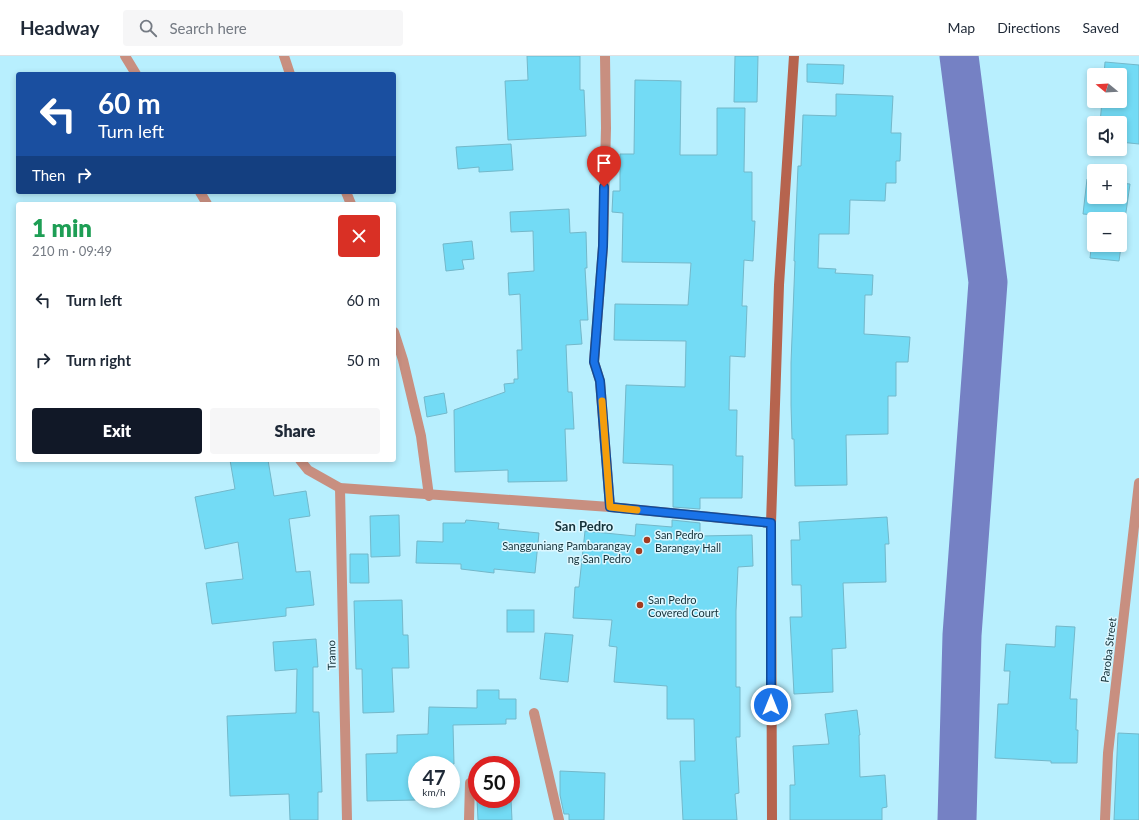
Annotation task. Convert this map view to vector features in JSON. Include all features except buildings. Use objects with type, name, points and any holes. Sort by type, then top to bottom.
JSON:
[{"type":"main road","points":[[772,820],[771,523],[780,285],[794,56]]},
{"type":"street","points":[[125,56],[135,72]]},
{"type":"street","points":[[284,56],[289,72]]},
{"type":"street","points":[[604,56],[606,128],[603,246],[594,362],[600,381],[610,507]]},
{"type":"street","points":[[396,338],[403,360],[421,436],[429,496]]},
{"type":"street","points":[[302,462],[308,470],[340,488],[429,496],[610,507],[771,523]]},
{"type":"street","name":"Paroba Street","points":[[1105,820],[1108,753],[1139,483]]},
{"type":"street","name":"Tramo","points":[[340,488],[347,820]]},
{"type":"street","points":[[534,713],[559,820]]},
{"type":"street","points":[[469,808],[469,820]]},
{"type":"waterway","points":[[957,820],[962,635],[988,282],[959,56]]},
{"type":"slow traffic","points":[[602,401],[610,507],[637,510]]},
{"type":"place","name":"San Pedro Barangay Hall","points":[[647,540]]},
{"type":"place","name":"Sangguniang Pambarangay ng San Pedro","points":[[639,551]]},
{"type":"place","name":"San Pedro Covered Court","points":[[640,605]]},
{"type":"district","name":"San Pedro","points":[[584,526]]},
{"type":"route","points":[[604,187],[603,246],[594,362],[600,381],[610,507],[771,523],[771,705]]}]
